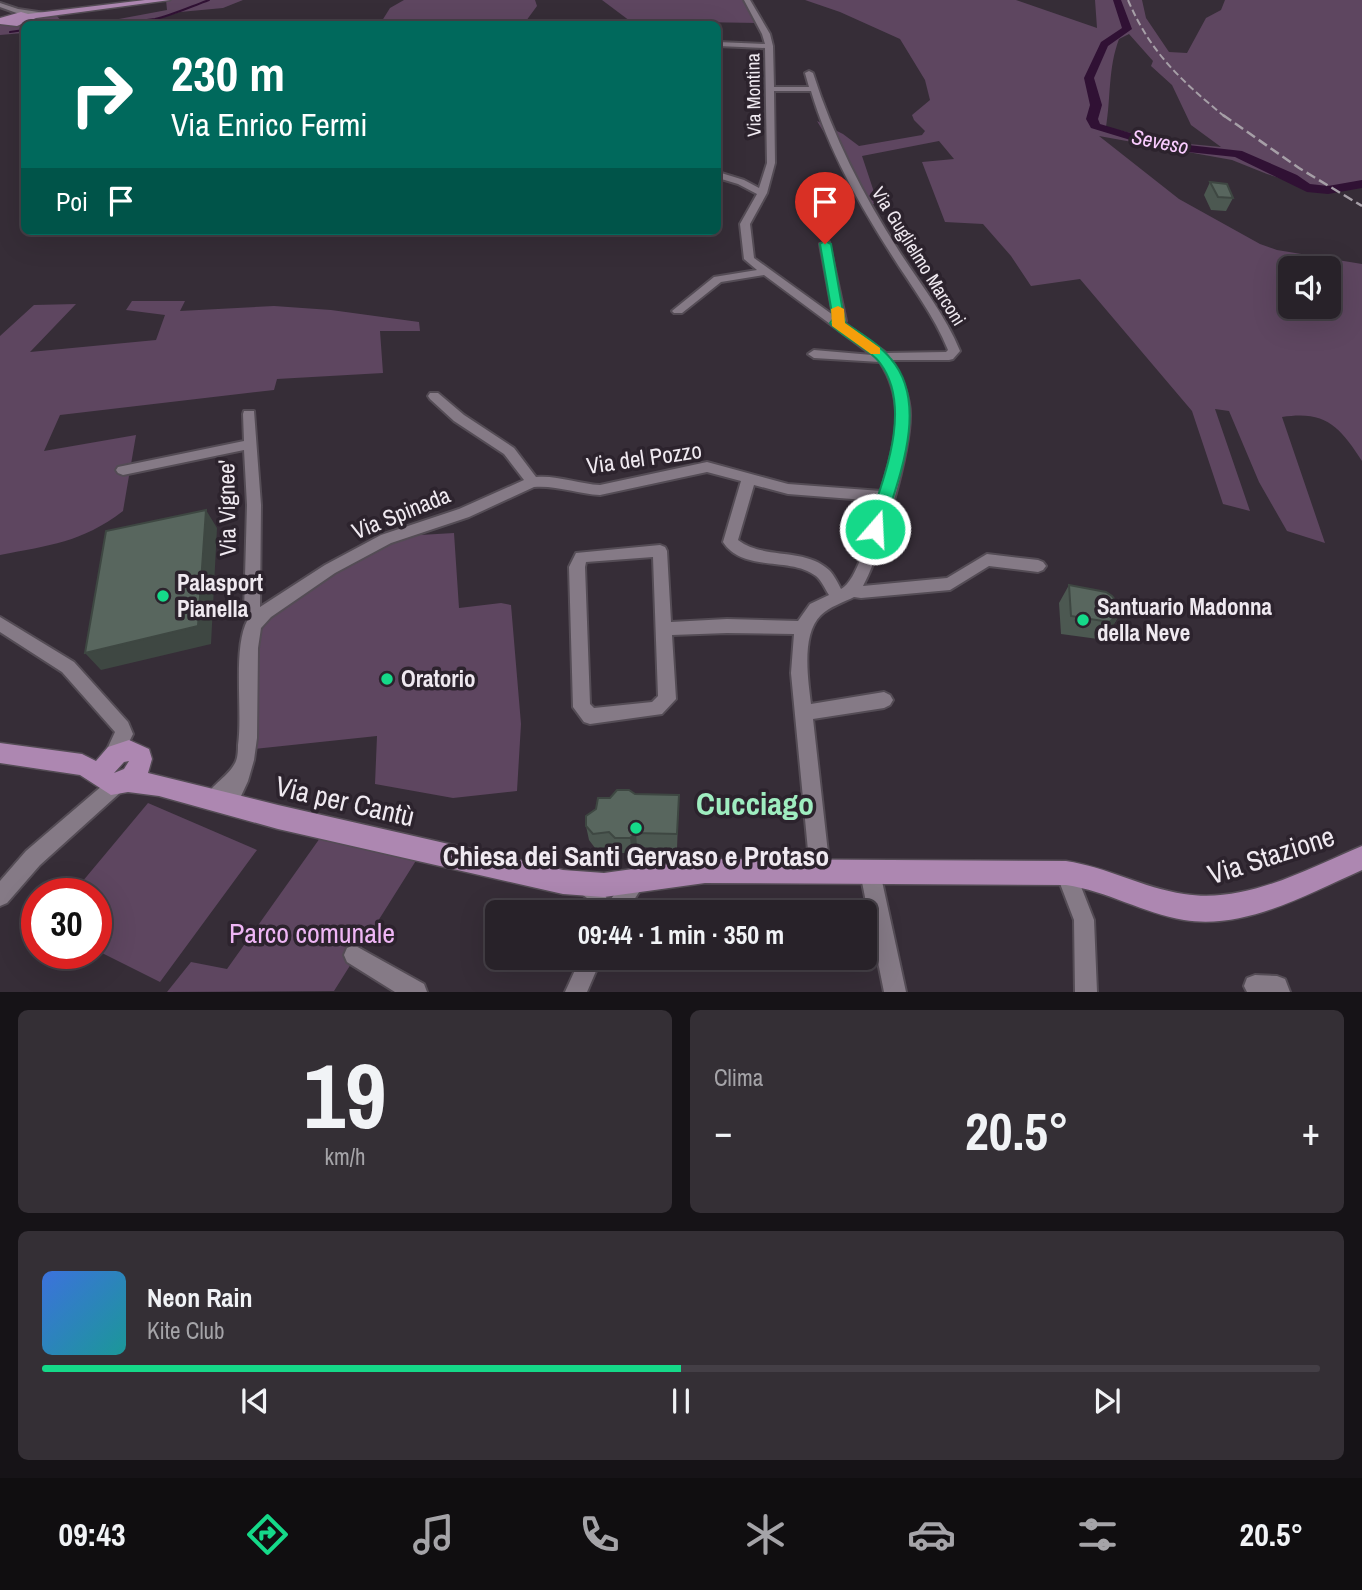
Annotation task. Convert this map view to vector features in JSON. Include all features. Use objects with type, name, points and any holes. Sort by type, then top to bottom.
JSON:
[{"type":"main road","points":[[9,22],[166,0]]},
{"type":"main road","name":"Via per Cantù","points":[[0,753],[82,765],[114,776],[563,882],[635,883],[705,871],[820,871]]},
{"type":"main road","name":"Via Stazione","points":[[820,871],[1066,873],[1106,880],[1169,904],[1206,909],[1225,908],[1285,890],[1362,858]]},
{"type":"street","name":"Via Montina","points":[[747,0],[766,34],[769,46],[771,163],[762,193],[746,224],[749,260],[762,272]]},
{"type":"street","points":[[0,5],[9,22]]},
{"type":"street","points":[[9,22],[36,14],[61,14]]},
{"type":"street","points":[[9,22],[28,18]]},
{"type":"street","points":[[721,44],[769,46]]},
{"type":"street","name":"Via Guglielmo Marconi","points":[[809,73],[847,173],[895,252],[945,323],[954,351],[949,356],[883,357]]},
{"type":"street","points":[[770,89],[813,89]]},
{"type":"street","points":[[721,176],[762,193]]},
{"type":"street","points":[[825,244],[840,321],[836,323]]},
{"type":"street","points":[[678,311],[718,279],[762,272],[883,357],[892,372],[904,411],[897,462],[886,497],[845,593]]},
{"type":"street","points":[[814,354],[883,357]]},
{"type":"street","points":[[434,396],[456,415],[502,443],[523,465],[532,482]]},
{"type":"street","name":"Via Vignee'","points":[[221,801],[240,782],[249,751],[251,634],[258,618],[251,613],[254,505],[249,414]]},
{"type":"street","points":[[123,470],[251,444]]},
{"type":"street","name":"Via del Pozzo","points":[[532,482],[600,490],[708,467],[788,489],[886,497]]},
{"type":"street","points":[[749,478],[730,542],[741,551],[797,563],[822,573],[845,593]]},
{"type":"street","name":"Via Spinada","points":[[258,618],[330,569],[386,539],[464,513],[532,482]]},
{"type":"street","points":[[660,551],[665,629],[667,699],[656,709],[590,716],[582,707],[577,567],[582,558],[660,551]]},
{"type":"street","points":[[820,871],[799,673],[802,628],[816,609],[845,593],[950,584],[987,560],[1038,566]]},
{"type":"street","points":[[0,624],[68,667],[122,728],[114,776],[0,895]]},
{"type":"street","points":[[665,629],[727,626],[802,628]]},
{"type":"street","points":[[803,713],[884,700]]},
{"type":"street","points":[[870,872],[895,992]]},
{"type":"street","points":[[1066,873],[1084,920],[1086,992]]},
{"type":"street","points":[[623,900],[635,883]]},
{"type":"street","points":[[585,884],[595,892],[597,900]]},
{"type":"street","points":[[354,955],[416,992]]},
{"type":"street","points":[[576,992],[586,970]]},
{"type":"street","points":[[1255,986],[1277,987],[1279,992]]},
{"type":"green space","points":[[166,0],[243,0],[223,8],[180,12],[151,21],[108,21],[167,10]]},
{"type":"green space","points":[[404,0],[535,0],[537,6],[526,21],[382,21],[390,8]]},
{"type":"green space","points":[[602,0],[747,0],[760,23],[721,21],[630,21]]},
{"type":"green space","points":[[805,0],[1016,0],[1097,28],[1095,0],[1142,0],[1146,18],[1169,52],[1187,53],[1206,18],[1221,10],[1225,0],[1362,0],[1362,184],[1328,190],[1314,189],[1232,160],[1099,136],[1179,199],[1260,244],[1277,250],[1313,256],[1278,256],[1278,319],[1341,319],[1341,261],[1362,264],[1362,461],[1339,430],[1321,419],[1297,415],[1282,417],[1325,543],[1287,531],[1259,482],[1229,411],[1215,409],[1250,511],[1223,504],[1192,411],[1080,279],[1031,286],[1011,256],[983,224],[945,222],[922,162],[954,159],[939,141],[862,156],[877,201],[869,208],[817,121],[843,134],[859,146],[922,135],[925,131],[912,115],[930,100],[925,80],[900,39],[840,12]],"holes":[[[1129,34],[1153,61],[1151,66],[1172,85],[1191,125],[1221,147],[1168,142],[1106,127],[1111,72],[1119,39]]]},
{"type":"green space","points":[[56,15],[61,21],[22,21]]},
{"type":"green space","points":[[21,21],[21,33],[0,35],[0,25]]},
{"type":"green space","points":[[132,301],[185,301],[180,311],[274,306],[331,310],[419,322],[420,331],[380,331],[383,373],[277,379],[274,390],[60,415],[44,451],[136,435],[123,511],[108,522],[79,536],[0,555],[0,336],[34,305],[76,304],[30,352],[156,340],[165,315],[126,310]]},
{"type":"green space","name":"Oratorio","points":[[454,533],[459,608],[501,603],[511,605],[521,724],[517,791],[453,798],[375,784],[377,736],[253,749],[258,635],[272,615],[334,572],[391,543],[420,535]]},
{"type":"green space","points":[[148,803],[257,850],[160,982],[112,958],[112,878],[85,878]]},
{"type":"green space","name":"Parco comunale","points":[[320,838],[417,859],[334,991],[167,992],[191,962],[227,969]]},
{"type":"building","points":[[1210,182],[1227,184],[1233,198],[1218,197]]},
{"type":"building","name":"Palasport Pianella","points":[[206,510],[198,626],[85,653],[106,531]]},
{"type":"building","points":[[1069,585],[1106,592],[1118,604],[1120,614],[1109,622],[1071,616]]},
{"type":"building","points":[[617,790],[629,790],[635,794],[679,795],[677,834],[636,833],[630,838],[615,838],[609,832],[593,834],[586,826],[586,816],[596,809],[598,798],[610,798]]},
{"type":"waterway","points":[[133,21],[155,19],[209,0]]},
{"type":"waterway","name":"Seveso","points":[[1117,0],[1127,29],[1104,44],[1089,78],[1096,105],[1092,119],[1095,126],[1160,145],[1238,154],[1293,178],[1307,188],[1328,190],[1362,184]]},
{"type":"waterway","points":[[10,32],[21,30]]},
{"type":"railway","points":[[1128,0],[1157,51],[1195,91],[1225,117]]},
{"type":"railway","points":[[1223,115],[1299,168],[1362,206]]},
{"type":"slow traffic","points":[[838,309],[840,321],[836,323],[876,351]]},
{"type":"place","name":"Palasport Pianella","points":[[163,596]]},
{"type":"place","name":"Santuario Madonna della Neve","points":[[1083,620]]},
{"type":"place","name":"Oratorio","points":[[387,679]]},
{"type":"place","name":"Chiesa dei Santi Gervaso e Protaso","points":[[636,828]]},
{"type":"district","name":"Cucciago","points":[[755,804]]},
{"type":"route","points":[[825,244],[840,321],[836,323],[874,349],[888,363],[904,411],[897,462],[875,529]]}]
